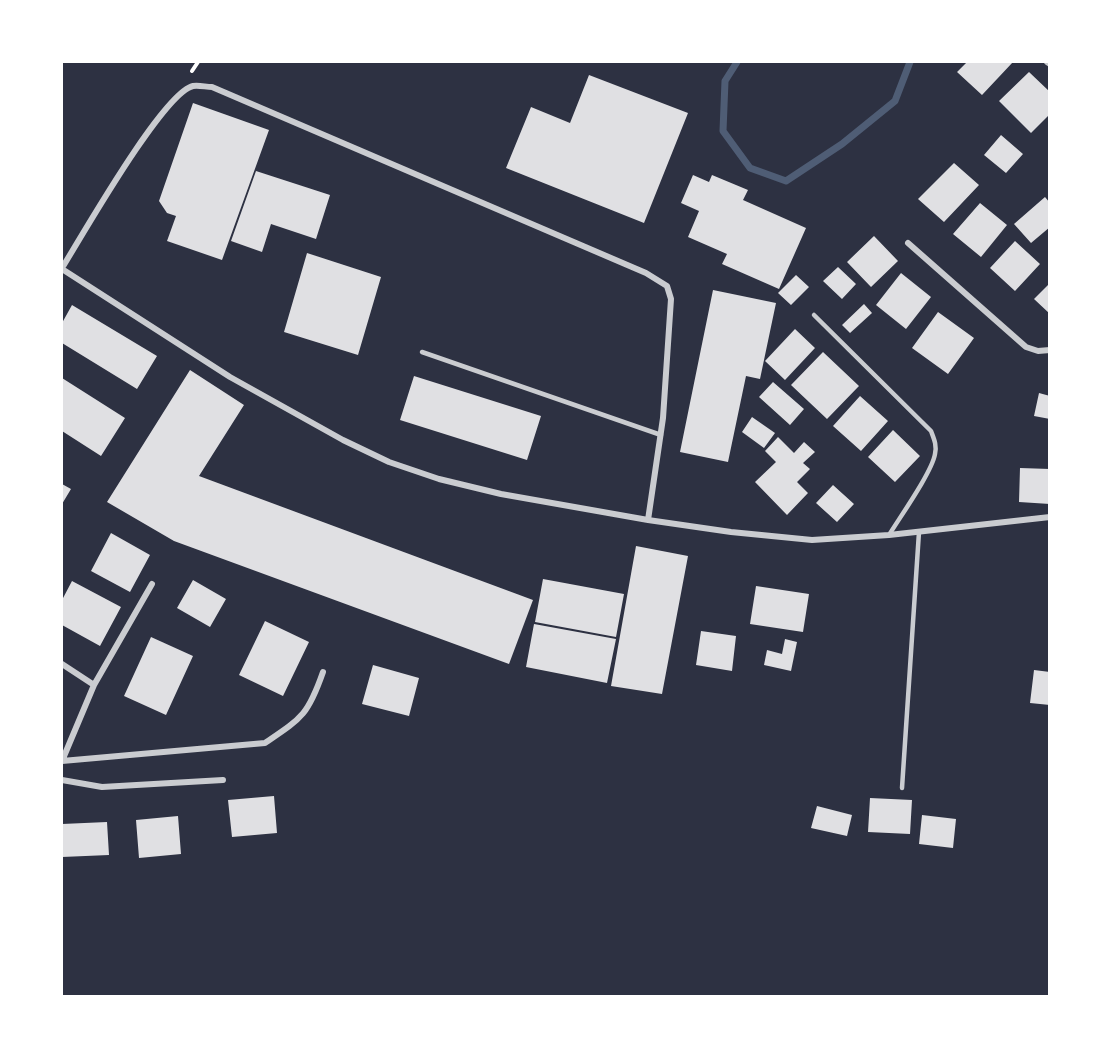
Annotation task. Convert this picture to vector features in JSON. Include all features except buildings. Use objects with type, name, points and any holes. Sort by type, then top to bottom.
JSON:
[{"type":"street","points":[[648,520],[661,435],[672,299],[667,286],[659,280],[212,87],[193,86],[175,97],[143,137],[62,269],[230,377],[343,440],[389,462],[439,480],[501,494],[648,520],[731,532],[812,540],[889,535],[1050,517]]},
{"type":"street","points":[[908,243],[1026,347],[1038,351],[1050,350]]},
{"type":"street","points":[[152,584],[93,685],[62,761],[265,743],[305,714],[314,699],[323,672]]},
{"type":"street","points":[[62,664],[93,685]]},
{"type":"street","points":[[62,780],[102,787],[223,780]]},
{"type":"lane","points":[[814,315],[931,431],[934,439],[936,446],[934,460],[889,535]]},
{"type":"lane","points":[[422,352],[661,435]]},
{"type":"lane","points":[[902,788],[919,532]]},
{"type":"waterway","points":[[737,62],[725,81],[723,131],[750,168],[786,181],[842,144],[895,101],[910,62]]}]
